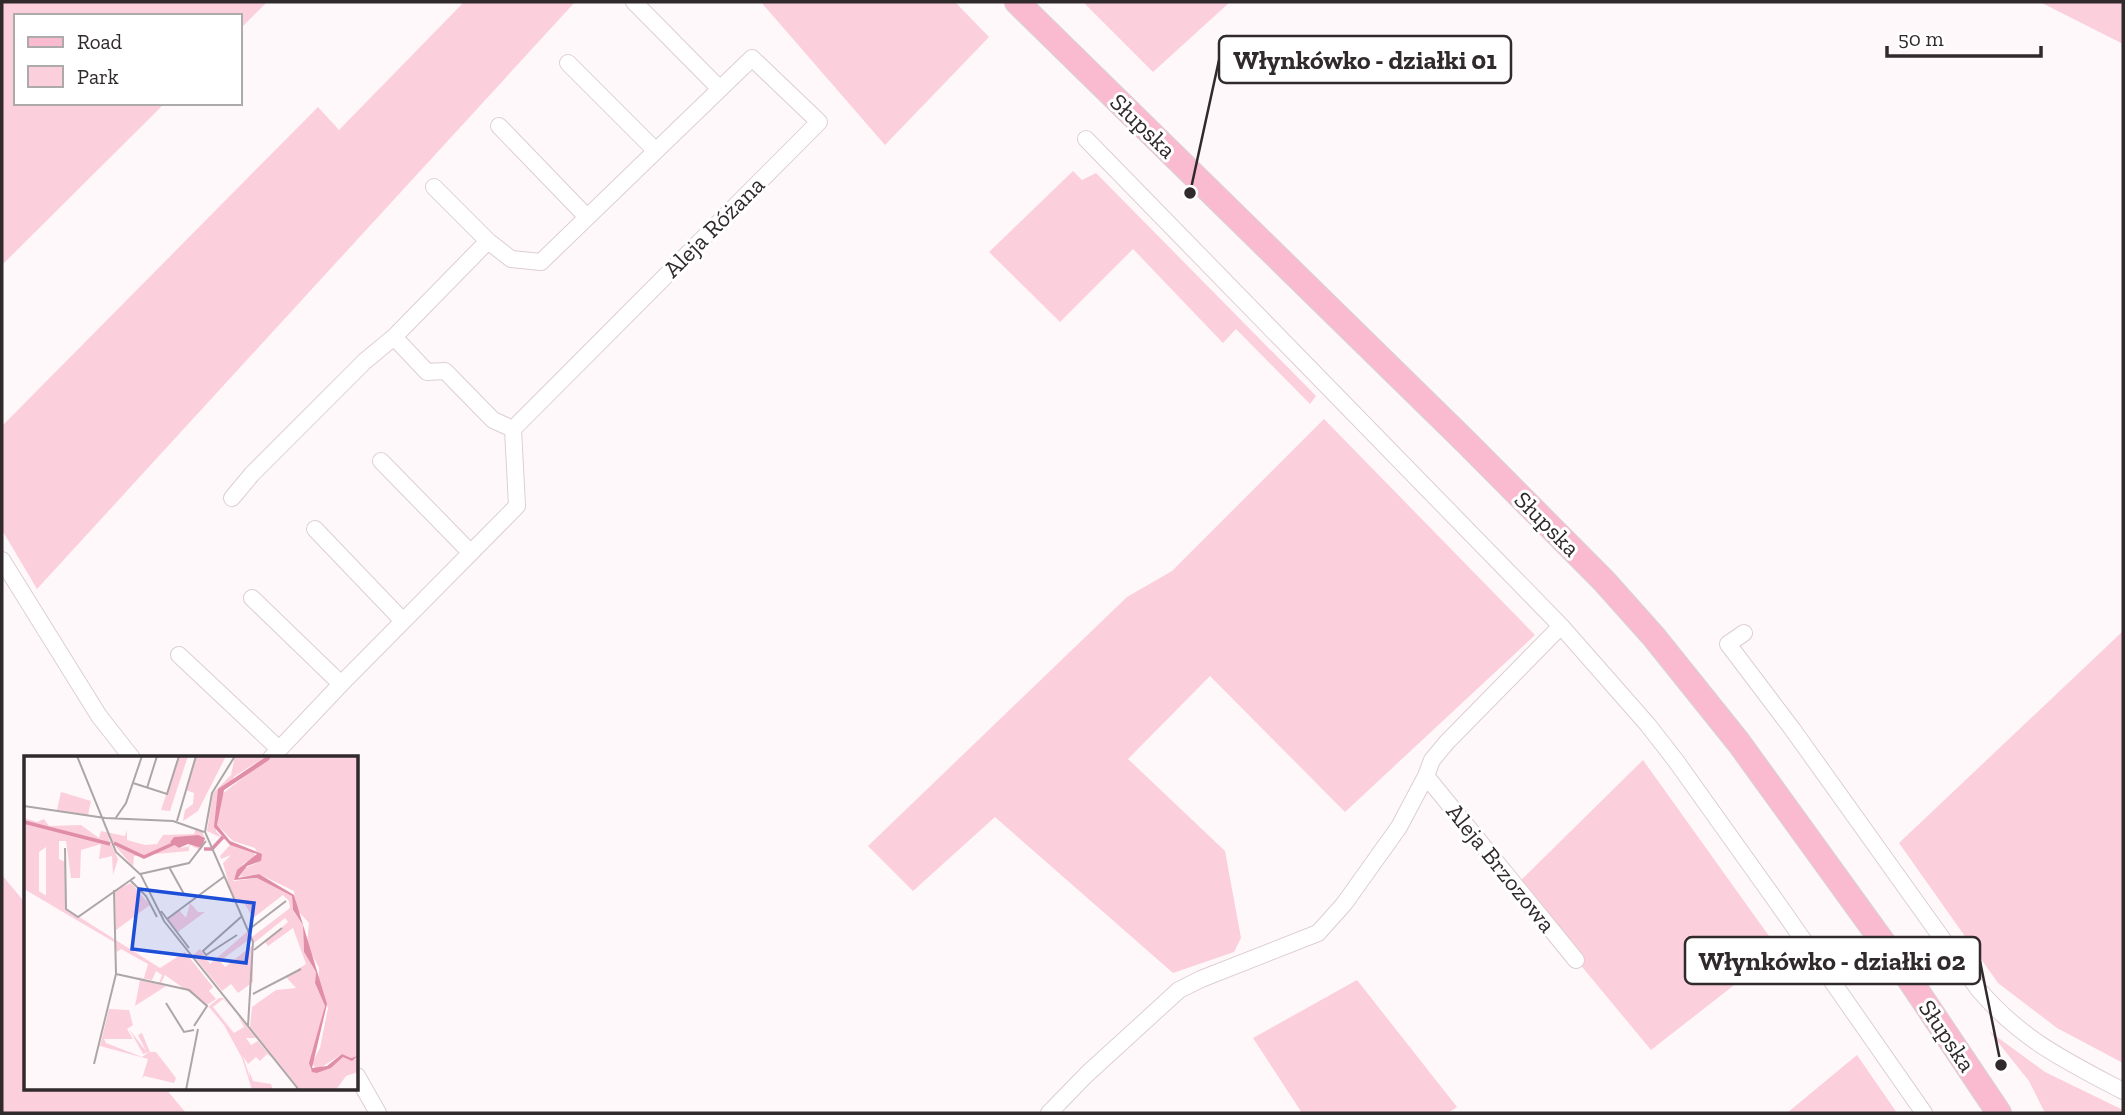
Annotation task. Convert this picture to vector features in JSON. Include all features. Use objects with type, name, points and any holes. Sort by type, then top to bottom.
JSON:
[{"type":"main road","name":"Słupska","points":[[1017,2],[1467,443],[1604,582],[1654,637],[1739,743],[1901,967],[1999,1113]]},
{"type":"street","points":[[634,2],[720,89]]},
{"type":"street","name":"Aleja Różana","points":[[434,187],[488,241],[511,259],[541,262],[752,58],[819,122],[513,429]]},
{"type":"street","points":[[568,62],[656,151]]},
{"type":"street","points":[[499,126],[587,217]]},
{"type":"street","points":[[1086,139],[1561,625],[1676,761],[1924,1113]]},
{"type":"street","points":[[232,498],[252,474],[365,361],[394,337],[488,241]]},
{"type":"street","points":[[179,655],[275,754],[517,506],[513,429],[493,420],[445,371],[427,372],[394,337]]},
{"type":"street","points":[[381,461],[470,552]]},
{"type":"street","points":[[316,529],[403,621]]},
{"type":"street","points":[[2,560],[99,716],[130,756]]},
{"type":"street","points":[[252,598],[341,684]]},
{"type":"street","name":"Aleja Brzozowa","points":[[1049,1113],[1087,1074],[1179,990],[1318,933],[1344,904],[1399,827],[1432,760],[1561,625]]},
{"type":"street","points":[[1744,633],[1728,645],[1793,730],[1979,990],[2010,1022],[2044,1049],[2123,1091]]},
{"type":"street","name":"Aleja Brzozowa","points":[[1426,776],[1576,960]]},
{"type":"street","points":[[359,1080],[378,1113]]},
{"type":"green space","points":[[2,2],[267,2],[242,27],[242,14],[14,14],[14,105],[163,105],[2,265]]},
{"type":"green space","points":[[464,2],[575,2],[37,589],[2,530],[2,426],[318,107],[339,130]]},
{"type":"green space","points":[[761,2],[955,2],[989,37],[885,145]]},
{"type":"green space","points":[[1083,2],[1230,2],[1153,72]]},
{"type":"green space","points":[[2040,2],[2123,2],[2123,44]]},
{"type":"green space","points":[[1073,171],[1082,180],[1096,173],[1316,396],[1310,404],[1236,329],[1223,343],[1133,249],[1060,322],[989,252]]},
{"type":"green space","points":[[1324,419],[1535,635],[1345,812],[1210,676],[1128,759],[1225,851],[1241,938],[1234,952],[1173,973],[995,817],[913,891],[868,846],[1127,597],[1172,571]]},
{"type":"green space","points":[[2123,631],[2123,1063],[2057,1028],[1998,983],[1899,843]]},
{"type":"green space","points":[[1643,760],[1779,950],[1651,1050],[1515,886]]},
{"type":"green space","points":[[2,875],[24,902],[24,1090],[167,1090],[186,1113],[2,1113]]},
{"type":"green space","points":[[1357,980],[1457,1107],[1448,1113],[1302,1113],[1253,1038]]},
{"type":"green space","points":[[1989,1031],[2045,1072],[2123,1110],[2123,1113],[2045,1113],[2029,1081]]},
{"type":"green space","points":[[1857,1055],[1897,1113],[1787,1113]]},
{"type":"place","name":"Włynkówko - działki 01","points":[[1190,193]]},
{"type":"place","name":"Włynkówko - działki 02","points":[[2001,1065]]}]
